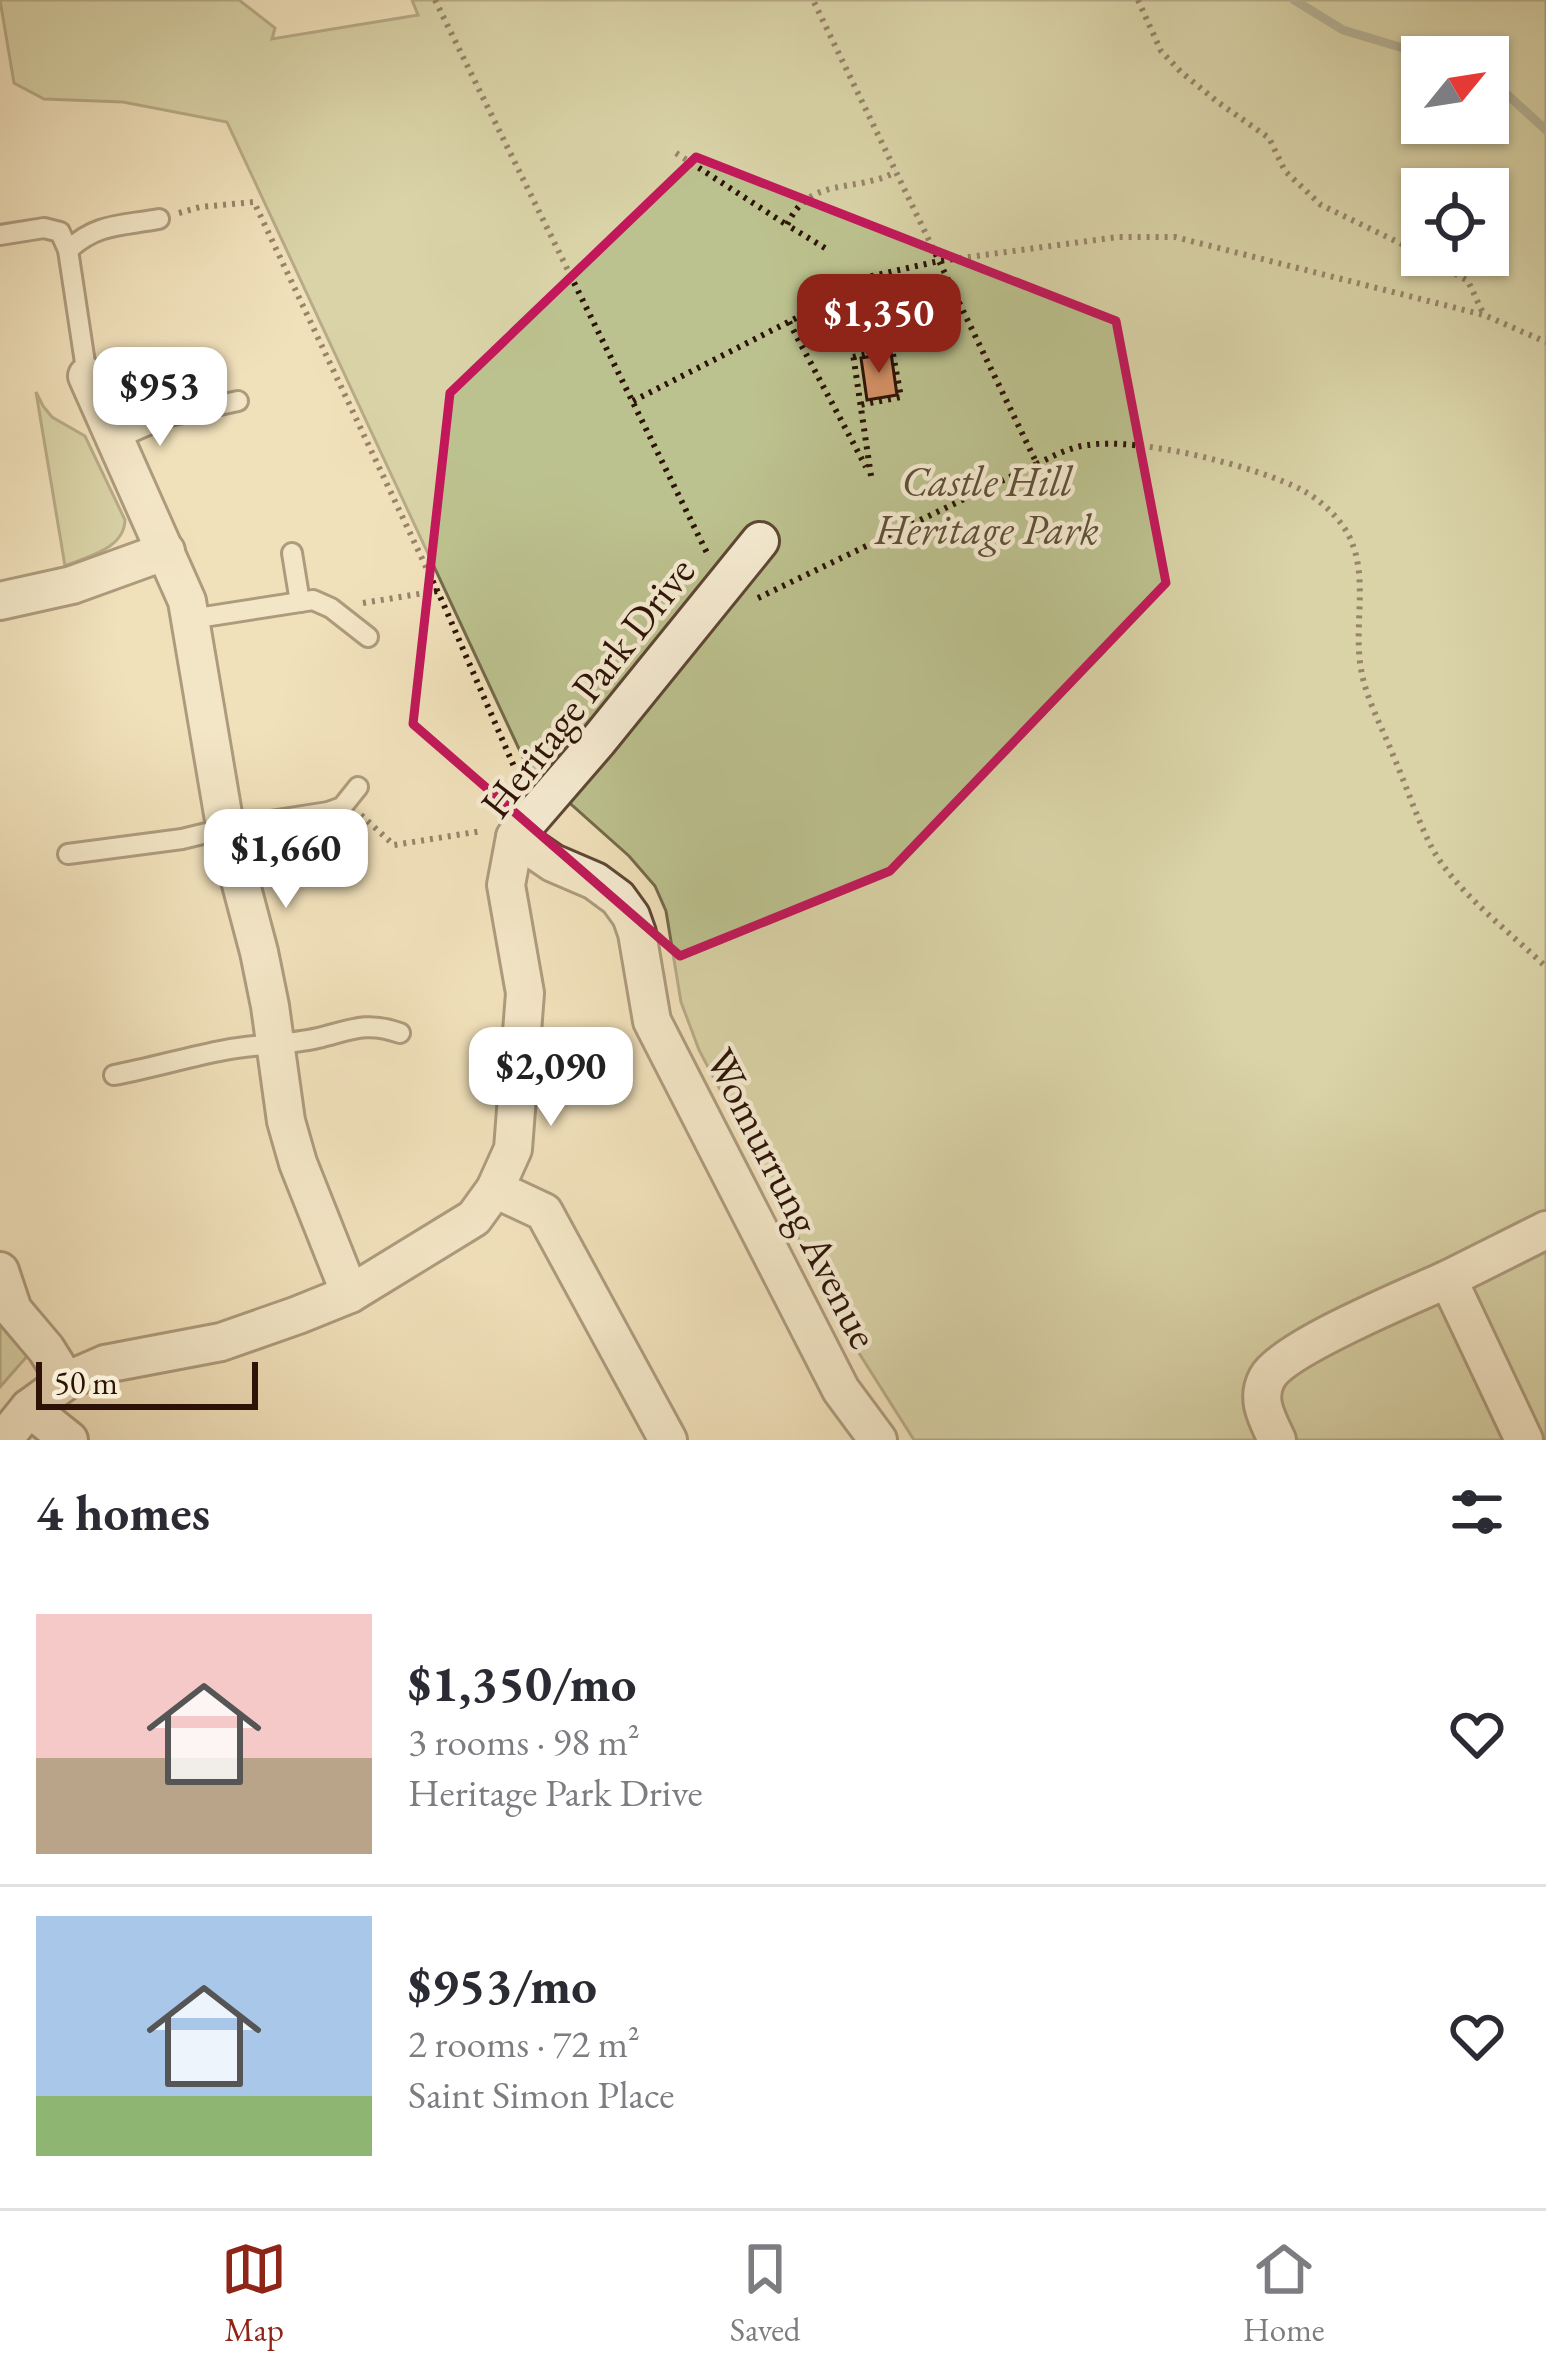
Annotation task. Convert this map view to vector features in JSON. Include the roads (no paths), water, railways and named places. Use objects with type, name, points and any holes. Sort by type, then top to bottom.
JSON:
[{"type":"street","points":[[88,376],[187,601],[226,828],[259,952],[291,1142],[350,1294]]},
{"type":"street","name":"Heritage Park Drive","points":[[3,1440],[29,1408],[66,1381],[105,1364],[221,1342],[350,1294],[474,1218],[495,1189],[513,1149],[525,993],[499,834],[598,741],[738,593],[760,541]]},
{"type":"street","points":[[0,601],[72,585],[166,550]]},
{"type":"street","name":"Womurrung Avenue","points":[[499,834],[595,881],[618,898],[631,916],[652,1021],[841,1390],[878,1440]]},
{"type":"street","points":[[495,1189],[544,1212],[668,1440]]},
{"type":"street","points":[[1277,1440],[1261,1404],[1267,1378],[1291,1353],[1546,1230]]},
{"type":"street","points":[[0,1271],[14,1310],[66,1381]]},
{"type":"street","points":[[1448,1279],[1524,1440]]},
{"type":"street","points":[[29,1408],[69,1440]]},
{"type":"lane","points":[[68,250],[96,230],[159,219]]},
{"type":"lane","points":[[0,235],[51,228],[60,232],[68,250],[88,376]]},
{"type":"lane","points":[[116,440],[169,416],[238,401]]},
{"type":"lane","points":[[292,553],[300,602]]},
{"type":"lane","points":[[191,619],[319,601],[368,637]]},
{"type":"lane","points":[[68,854],[328,812],[352,795]]},
{"type":"lane","points":[[114,1075],[223,1050],[318,1038],[373,1025],[400,1033]]},
{"type":"waterway","points":[[1294,0],[1343,30],[1401,47]]},
{"type":"waterway","points":[[1509,96],[1546,130]]},
{"type":"park label","name":"Castle Hill Heritage Park","points":[[987,505]]}]
